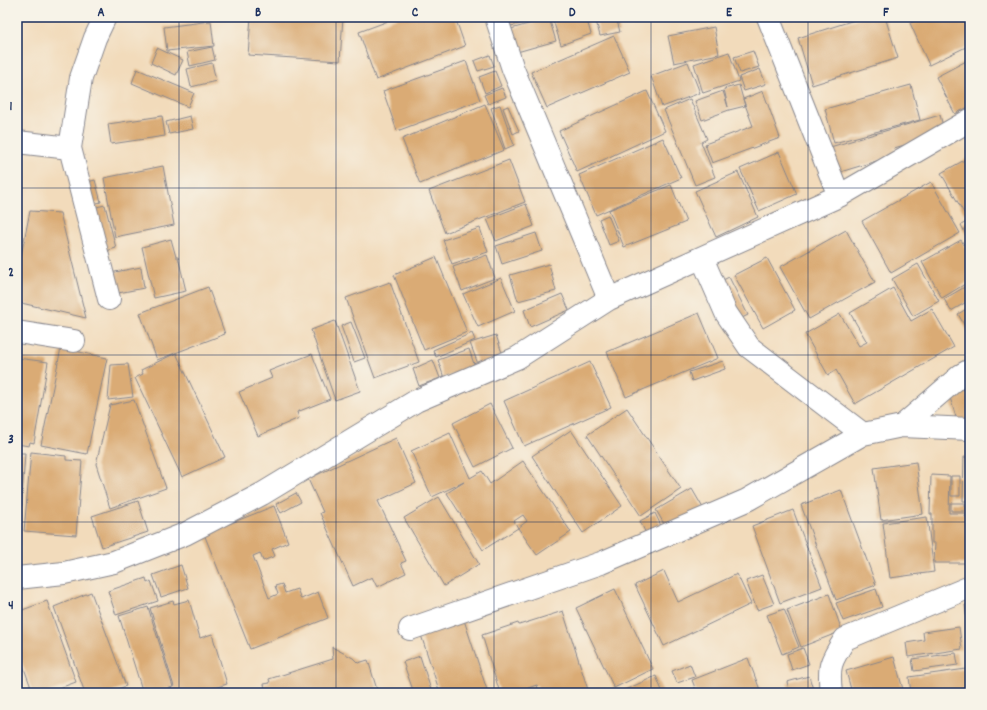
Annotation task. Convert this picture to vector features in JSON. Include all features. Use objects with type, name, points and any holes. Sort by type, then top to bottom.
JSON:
[{"type":"street","points":[[105,17],[95,38],[81,78],[70,148],[109,299]]},
{"type":"street","points":[[496,17],[513,69],[609,299]]},
{"type":"street","points":[[768,17],[839,196]]},
{"type":"street","points":[[17,578],[64,573],[114,562],[185,534],[262,494],[416,401],[517,358],[609,299],[839,196],[970,120]]},
{"type":"street","points":[[17,142],[70,148]]},
{"type":"street","points":[[702,258],[726,312],[749,347],[863,434]]},
{"type":"street","points":[[17,332],[74,341]]},
{"type":"street","points":[[902,426],[961,375],[970,370]]},
{"type":"street","points":[[410,629],[609,560],[747,500],[863,434],[902,426],[970,429]]},
{"type":"street","points":[[831,693],[830,665],[834,655],[845,639],[970,587]]},
{"type":"building","points":[[251,17],[343,17],[340,61],[248,55]]},
{"type":"building","points":[[399,17],[455,17],[465,46],[376,80],[359,32]]},
{"type":"building","points":[[509,17],[544,17],[544,18],[511,26]]},
{"type":"building","points":[[552,17],[586,17],[591,34],[561,45]]},
{"type":"building","points":[[595,17],[616,17],[620,32],[600,36]]},
{"type":"building","points":[[864,17],[885,17],[898,58],[812,85],[798,38]]},
{"type":"building","points":[[923,17],[970,17],[970,45],[929,65],[910,23]]},
{"type":"building","points":[[549,18],[556,41],[517,52],[511,29]]},
{"type":"building","points":[[211,21],[214,46],[167,51],[164,27]]},
{"type":"building","points":[[714,27],[719,54],[674,63],[668,36]]},
{"type":"building","points":[[614,36],[630,72],[547,108],[531,72]]},
{"type":"building","points":[[212,47],[215,60],[190,66],[187,52]]},
{"type":"building","points":[[157,48],[183,60],[176,75],[151,63]]},
{"type":"building","points":[[753,51],[759,67],[740,73],[734,57]]},
{"type":"building","points":[[729,52],[739,81],[703,93],[694,64]]},
{"type":"building","points":[[490,55],[494,66],[478,71],[474,61]]},
{"type":"building","points":[[970,59],[970,106],[955,114],[936,77]]},
{"type":"building","points":[[466,61],[480,100],[397,131],[383,91]]},
{"type":"building","points":[[688,62],[700,93],[662,107],[651,76]]},
{"type":"building","points":[[212,63],[216,81],[191,87],[187,69]]},
{"type":"building","points":[[137,69],[194,93],[188,107],[132,83]]},
{"type":"building","points":[[760,69],[766,84],[744,91],[739,77]]},
{"type":"building","points":[[495,71],[501,86],[485,93],[479,77]]},
{"type":"building","points":[[739,85],[745,106],[702,120],[695,101],[723,91],[728,107],[724,89]]},
{"type":"building","points":[[911,85],[920,120],[834,143],[825,109]]},
{"type":"building","points":[[502,88],[506,97],[488,104],[484,95]]},
{"type":"building","points":[[647,91],[665,131],[577,172],[559,131]]},
{"type":"building","points":[[763,91],[780,138],[712,163],[705,144],[753,126],[743,99]]},
{"type":"building","points":[[690,99],[707,139],[701,142],[715,177],[695,185],[664,110]]},
{"type":"building","points":[[485,104],[504,150],[420,184],[402,139]]},
{"type":"building","points":[[500,105],[514,145],[505,149],[491,108]]},
{"type":"building","points":[[508,106],[519,131],[513,134],[503,108]]},
{"type":"building","points":[[940,115],[944,130],[929,138],[894,148],[896,155],[837,173],[830,147]]},
{"type":"building","points":[[162,116],[165,136],[111,144],[108,124]]},
{"type":"building","points":[[190,116],[193,129],[169,134],[166,122]]},
{"type":"building","points":[[663,138],[681,178],[596,215],[579,175]]},
{"type":"building","points":[[779,152],[797,194],[759,211],[740,169]]},
{"type":"building","points":[[970,157],[970,210],[964,213],[941,173]]},
{"type":"building","points":[[509,160],[525,202],[445,233],[429,191]]},
{"type":"building","points":[[163,166],[174,225],[115,237],[104,178]]},
{"type":"building","points":[[738,172],[758,217],[716,237],[695,191]]},
{"type":"building","points":[[95,180],[101,202],[89,205],[84,183]]},
{"type":"building","points":[[931,182],[960,233],[891,273],[862,221]]},
{"type":"building","points":[[671,185],[686,222],[624,247],[609,210]]},
{"type":"building","points":[[526,204],[534,226],[496,241],[487,219]]},
{"type":"building","points":[[105,205],[116,248],[100,253],[88,209]]},
{"type":"building","points":[[30,211],[60,213],[86,318],[17,302],[17,276]]},
{"type":"building","points":[[608,215],[619,241],[609,245],[599,219]]},
{"type":"building","points":[[970,220],[970,242],[961,225]]},
{"type":"building","points":[[480,228],[488,252],[452,264],[443,240]]},
{"type":"building","points":[[846,230],[875,282],[809,319],[780,267]]},
{"type":"building","points":[[536,233],[542,251],[502,264],[496,246]]},
{"type":"building","points":[[171,239],[176,257],[178,257],[186,291],[154,298],[142,247]]},
{"type":"building","points":[[961,240],[970,254],[970,281],[942,298],[922,262]]},
{"type":"building","points":[[487,255],[495,278],[462,291],[453,267]]},
{"type":"building","points":[[436,257],[467,332],[424,350],[394,275]]},
{"type":"building","points":[[767,258],[795,310],[763,328],[734,275]]},
{"type":"building","points":[[549,264],[556,291],[518,301],[510,275]]},
{"type":"building","points":[[918,264],[939,301],[913,316],[892,279]]},
{"type":"building","points":[[141,267],[144,288],[113,294],[110,273]]},
{"type":"building","points":[[729,277],[748,315],[738,320],[719,282]]},
{"type":"building","points":[[501,278],[515,311],[478,327],[463,294]]},
{"type":"building","points":[[390,282],[419,362],[375,378],[346,298]]},
{"type":"building","points":[[970,284],[970,300],[951,311],[944,299]]},
{"type":"building","points":[[208,287],[225,334],[157,360],[140,313]]},
{"type":"building","points":[[893,288],[911,321],[932,309],[954,347],[855,404],[836,370],[828,375],[805,334],[840,314],[859,346],[867,342],[850,313]]},
{"type":"building","points":[[562,294],[569,310],[530,327],[524,310]]},
{"type":"building","points":[[968,308],[970,312],[970,335],[958,314]]},
{"type":"building","points":[[699,313],[718,358],[626,397],[607,352]]},
{"type":"building","points":[[335,321],[360,391],[335,400],[311,330]]},
{"type":"building","points":[[351,322],[365,358],[354,362],[341,326]]},
{"type":"building","points":[[472,333],[475,340],[436,357],[433,350]]},
{"type":"building","points":[[496,335],[503,356],[478,364],[470,343]]},
{"type":"building","points":[[61,348],[107,358],[87,454],[41,445]]},
{"type":"building","points":[[469,349],[475,367],[444,378],[438,360]]},
{"type":"building","points":[[176,353],[225,457],[182,477],[135,378],[143,374],[141,370]]},
{"type":"building","points":[[312,354],[330,399],[297,412],[299,418],[258,436],[239,392],[272,378],[269,371]]},
{"type":"building","points":[[17,358],[48,362],[34,443],[30,442],[29,446],[17,444]]},
{"type":"building","points":[[433,360],[440,378],[419,386],[413,369]]},
{"type":"building","points":[[723,361],[725,369],[692,381],[689,372]]},
{"type":"building","points":[[590,362],[611,407],[524,446],[504,401]]},
{"type":"building","points":[[128,364],[133,397],[108,400],[111,365]]},
{"type":"building","points":[[970,387],[970,420],[958,424],[949,394]]},
{"type":"building","points":[[134,400],[166,488],[110,508],[96,464],[110,405]]},
{"type":"building","points":[[490,404],[512,448],[475,467],[453,423]]},
{"type":"building","points":[[627,408],[681,489],[641,516],[587,435]]},
{"type":"building","points":[[571,430],[622,506],[583,533],[532,456]]},
{"type":"building","points":[[450,433],[470,478],[482,471],[490,484],[523,461],[571,532],[537,555],[518,528],[483,550],[447,493],[464,482],[432,497],[411,451]],"holes":[[[523,515],[527,521],[518,528],[514,521]]]},
{"type":"building","points":[[396,438],[416,483],[378,501],[406,561],[401,563],[406,573],[377,587],[372,577],[353,586],[320,513],[323,512],[308,479]]},
{"type":"building","points":[[31,452],[66,456],[66,460],[82,461],[76,535],[24,531]]},
{"type":"building","points":[[17,453],[25,453],[20,532],[17,532]]},
{"type":"building","points":[[964,457],[970,457],[970,501],[963,501]]},
{"type":"building","points":[[916,462],[923,514],[881,520],[874,468]]},
{"type":"building","points":[[931,475],[950,476],[949,513],[966,513],[965,517],[970,517],[970,563],[934,563],[935,543],[932,543],[932,514],[930,514]]},
{"type":"building","points":[[951,476],[960,476],[960,496],[951,496]]},
{"type":"building","points":[[692,489],[703,508],[667,529],[656,510]]},
{"type":"building","points":[[841,490],[876,585],[836,600],[801,505]]},
{"type":"building","points":[[296,493],[301,502],[281,513],[276,504]]},
{"type":"building","points":[[439,497],[479,564],[444,586],[404,518]]},
{"type":"building","points":[[138,501],[148,532],[102,547],[92,516]]},
{"type":"building","points":[[951,503],[965,503],[965,511],[951,511]]},
{"type":"building","points":[[967,503],[970,503],[970,515],[967,515]]},
{"type":"building","points":[[274,506],[288,542],[272,549],[275,556],[263,561],[260,553],[253,556],[269,598],[278,594],[275,586],[282,584],[285,593],[297,589],[301,599],[318,592],[328,618],[250,649],[204,534]]},
{"type":"building","points":[[793,510],[822,587],[780,603],[752,526]]},
{"type":"building","points":[[655,513],[663,530],[648,538],[640,521]]},
{"type":"building","points":[[927,517],[934,572],[890,578],[883,523]]},
{"type":"building","points":[[181,565],[188,588],[161,597],[153,575]]},
{"type":"building","points":[[664,571],[678,602],[737,574],[751,604],[664,646],[635,585]]},
{"type":"building","points":[[762,575],[774,604],[757,610],[746,581]]},
{"type":"building","points":[[146,578],[147,583],[151,581],[158,601],[116,615],[108,591]]},
{"type":"building","points":[[615,589],[653,669],[614,688],[576,608]]},
{"type":"building","points":[[876,589],[882,607],[843,621],[836,603]]},
{"type":"building","points":[[91,592],[126,686],[108,693],[85,693],[54,607]]},
{"type":"building","points":[[829,594],[842,631],[801,647],[787,610]]},
{"type":"building","points":[[189,600],[200,638],[212,634],[227,684],[197,693],[176,693],[150,608],[173,601],[174,604]]},
{"type":"building","points":[[47,601],[76,682],[46,693],[33,693],[17,649],[17,612]]},
{"type":"building","points":[[970,604],[970,637],[969,637],[965,605]]},
{"type":"building","points":[[148,607],[173,687],[153,693],[143,693],[119,616]]},
{"type":"building","points":[[784,609],[799,647],[782,654],[767,615]]},
{"type":"building","points":[[563,611],[589,693],[539,693],[537,685],[513,693],[500,693],[482,635],[518,623],[519,625]]},
{"type":"building","points":[[464,620],[488,693],[440,693],[421,635]]},
{"type":"building","points":[[959,627],[962,649],[908,657],[906,643],[924,640],[923,632]]},
{"type":"building","points":[[332,647],[353,658],[358,663],[368,660],[378,693],[266,693],[264,684],[270,683],[269,679],[333,659]]},
{"type":"building","points":[[803,648],[809,664],[792,670],[787,654]]},
{"type":"building","points":[[956,653],[958,665],[914,671],[912,659]]},
{"type":"building","points":[[420,656],[432,693],[414,693],[403,662]]},
{"type":"building","points":[[894,657],[904,693],[852,693],[846,671]]},
{"type":"building","points":[[748,658],[760,690],[752,693],[697,693],[692,680]]},
{"type":"building","points":[[690,664],[695,677],[677,683],[672,671]]},
{"type":"building","points":[[966,669],[969,689],[938,693],[911,693],[909,677]]},
{"type":"building","points":[[656,676],[663,693],[618,693]]},
{"type":"building","points":[[809,676],[814,693],[790,693],[787,682]]}]
